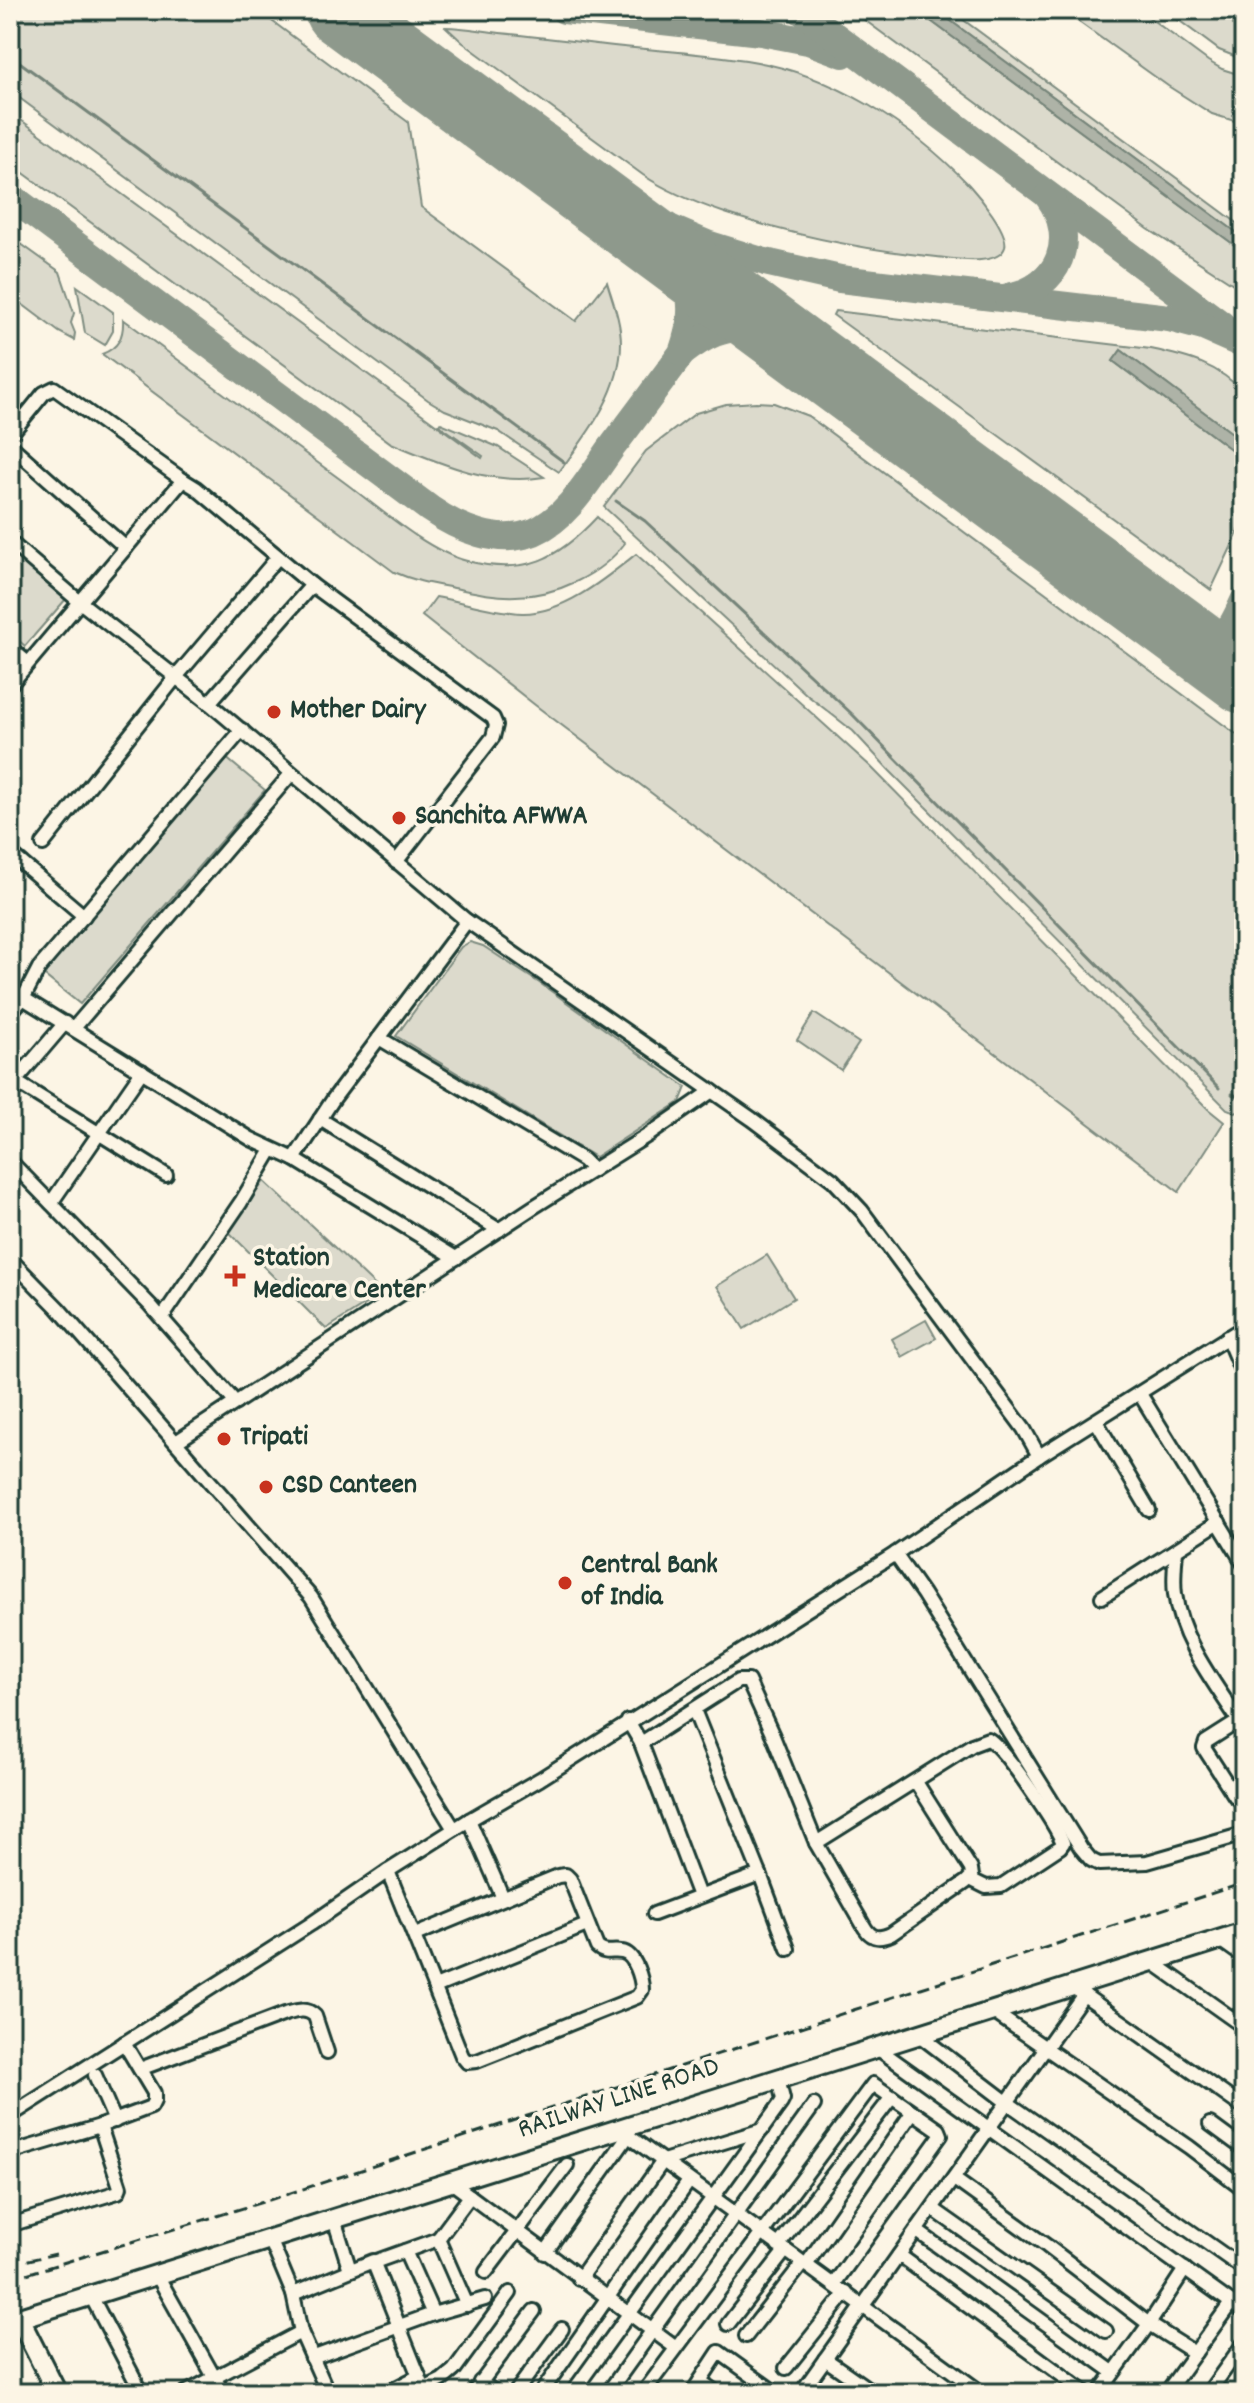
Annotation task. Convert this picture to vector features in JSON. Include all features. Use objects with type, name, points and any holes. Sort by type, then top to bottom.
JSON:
[{"type":"street","points":[[10,435],[44,393],[54,388],[183,480],[312,585],[493,718],[496,725],[493,737],[396,862]]},
{"type":"street","points":[[10,445],[126,548]]},
{"type":"street","points":[[10,685],[183,480]]},
{"type":"street","points":[[10,542],[80,602],[242,730],[467,921],[712,1091],[841,1188],[862,1211],[1024,1429],[1039,1456]]},
{"type":"street","points":[[43,844],[176,677],[278,557]]},
{"type":"street","points":[[209,703],[312,585]]},
{"type":"street","points":[[10,648],[28,663]]},
{"type":"street","points":[[10,1013],[24,997],[39,968],[242,730]]},
{"type":"street","points":[[166,1175],[13,1084],[70,1026],[291,774]]},
{"type":"street","points":[[10,853],[84,916]]},
{"type":"street","points":[[294,1159],[320,1119],[467,921]]},
{"type":"street","points":[[10,990],[232,1127],[294,1159],[456,1258]]},
{"type":"street","points":[[379,1038],[583,1160],[593,1170]]},
{"type":"street","points":[[51,1203],[142,1071]]},
{"type":"street","points":[[176,1442],[712,1091]]},
{"type":"street","points":[[320,1119],[499,1230]]},
{"type":"street","points":[[162,1318],[241,1202],[272,1150]]},
{"type":"street","points":[[10,1161],[177,1333],[236,1403]]},
{"type":"street","points":[[10,1259],[58,1308],[311,1597],[454,1829]]},
{"type":"street","points":[[10,2116],[454,1829],[540,1779],[895,1554],[1039,1456],[1244,1327]]},
{"type":"street","points":[[1227,1337],[1244,1377]]},
{"type":"street","points":[[1140,1394],[1244,1564]]},
{"type":"street","points":[[1096,1421],[1149,1510]]},
{"type":"street","points":[[1102,1597],[1219,1522]]},
{"type":"street","points":[[1176,1550],[1174,1590],[1183,1627],[1242,1726],[1206,1742],[1204,1748],[1235,1796],[1244,1799]]},
{"type":"street","points":[[895,1554],[932,1607],[1091,1860],[1099,1864],[1147,1862],[1244,1834]]},
{"type":"street","points":[[641,1743],[738,1681],[748,1681],[816,1843],[865,1928],[874,1937],[880,1938],[891,1934],[970,1879],[972,1873],[916,1782]]},
{"type":"street","points":[[694,1710],[788,1949]]},
{"type":"street","points":[[628,1721],[641,1743],[699,1896]]},
{"type":"street","points":[[816,1843],[977,1742],[991,1740],[999,1747],[1062,1840],[1060,1847],[1001,1886],[986,1887],[970,1879]]},
{"type":"street","points":[[469,1820],[503,1898]]},
{"type":"street","points":[[388,1871],[462,2056],[469,2062],[637,1997],[643,1987],[632,1959],[621,1952],[602,1951],[597,1947],[566,1875],[415,1935]]},
{"type":"street","points":[[654,1914],[760,1874]]},
{"type":"street","points":[[435,1987],[587,1925]]},
{"type":"street","name":"RAILWAY LINE ROAD","points":[[15,2320],[451,2182],[624,2132],[992,2011],[1078,1990],[1151,1961],[1244,1932]]},
{"type":"street","points":[[1220,1940],[1244,1957]]},
{"type":"street","points":[[1151,1961],[1244,2027]]},
{"type":"street","points":[[801,2393],[990,2130],[1045,2049],[1078,1990],[1244,2108]]},
{"type":"street","points":[[140,2069],[299,2010],[315,2016],[327,2052]]},
{"type":"street","points":[[992,2011],[1189,2147],[1244,2189]]},
{"type":"street","points":[[919,2035],[1008,2103],[1244,2269]]},
{"type":"street","points":[[10,2153],[148,2109],[154,2101],[154,2093],[124,2043]]},
{"type":"street","points":[[877,2048],[1244,2312]]},
{"type":"street","points":[[95,2075],[115,2121]]},
{"type":"street","points":[[572,2393],[783,2099],[778,2079]]},
{"type":"street","points":[[643,2393],[873,2084],[939,2130],[941,2135],[834,2284]]},
{"type":"street","points":[[728,2324],[892,2097]]},
{"type":"street","points":[[609,2391],[814,2105]]},
{"type":"street","points":[[746,2336],[804,2264],[912,2113]]},
{"type":"street","points":[[1210,2124],[1244,2149]]},
{"type":"street","points":[[10,2225],[118,2192],[120,2187],[100,2126]]},
{"type":"street","points":[[579,2279],[663,2161],[762,2130]]},
{"type":"street","points":[[545,2253],[624,2132],[982,2393]]},
{"type":"street","points":[[486,2272],[567,2165]]},
{"type":"street","points":[[954,2179],[1149,2324],[1195,2353]]},
{"type":"street","points":[[541,2393],[689,2181]]},
{"type":"street","points":[[451,2182],[676,2348]]},
{"type":"street","points":[[293,2294],[438,2239],[470,2196]]},
{"type":"street","points":[[933,2209],[1106,2331]]},
{"type":"street","points":[[334,2219],[350,2270]]},
{"type":"street","points":[[917,2231],[1113,2372]]},
{"type":"street","points":[[270,2239],[293,2294],[301,2332],[328,2393]]},
{"type":"street","points":[[438,2239],[467,2305]]},
{"type":"street","points":[[405,2251],[433,2314]]},
{"type":"street","points":[[899,2255],[1086,2393]]},
{"type":"street","points":[[374,2262],[426,2391],[454,2370],[510,2293]]},
{"type":"street","points":[[1099,2393],[1185,2269]]},
{"type":"street","points":[[157,2275],[223,2393]]},
{"type":"street","points":[[786,2368],[846,2293]]},
{"type":"street","points":[[91,2296],[142,2393]]},
{"type":"street","points":[[312,2358],[433,2314],[485,2299]]},
{"type":"street","points":[[1166,2393],[1231,2303]]},
{"type":"street","points":[[496,2393],[476,2388],[534,2311]]},
{"type":"street","points":[[15,2320],[57,2393]]},
{"type":"street","points":[[515,2393],[562,2329]]},
{"type":"street","points":[[185,2393],[301,2332]]},
{"type":"street","points":[[1208,2393],[1244,2343]]},
{"type":"street","points":[[692,2393],[719,2352],[776,2393]]},
{"type":"street","points":[[825,2359],[874,2393]]},
{"type":"street","points":[[388,2392],[419,2376]]},
{"type":"street","points":[[700,2381],[717,2393]]},
{"type":"shaded area","points":[[10,10],[257,10],[408,122],[421,207],[576,321],[607,282],[621,335],[615,379],[600,412],[559,472],[498,431],[428,400],[10,91]]},
{"type":"shaded area","points":[[851,10],[916,10],[1244,252],[1244,291],[1148,229]]},
{"type":"shaded area","points":[[916,10],[936,10],[1244,238],[1244,252]]},
{"type":"shaded area","points":[[936,10],[950,10],[1244,228],[1244,238]]},
{"type":"shaded area","points":[[1062,10],[1139,10],[1208,61],[1244,76],[1244,124],[1212,114]]},
{"type":"shaded area","points":[[1165,10],[1244,10],[1244,60],[1219,50]]},
{"type":"shaded area","points":[[446,27],[728,57],[809,76],[868,104],[922,142],[979,197],[1002,233],[1005,247],[994,257],[975,260],[883,250],[777,229],[703,205],[643,175]]},
{"type":"shaded area","points":[[10,112],[482,458],[438,424],[498,447],[544,477],[504,478],[465,471],[391,443],[10,163]]},
{"type":"shaded area","points":[[10,236],[60,272],[74,313],[71,323],[74,340],[10,295]]},
{"type":"shaded area","points":[[77,286],[113,312],[113,331],[105,345],[85,333]]},
{"type":"shaded area","points":[[835,311],[1151,349],[1190,359],[1224,375],[1244,393],[1244,442],[1121,350],[1113,361],[1244,459],[1244,520],[1211,590],[833,315]]},
{"type":"shaded area","points":[[123,319],[403,527],[452,556],[488,565],[524,565],[569,544],[597,517],[625,543],[591,574],[562,588],[531,595],[485,594],[424,582],[394,572],[102,354],[119,341]]},
{"type":"shaded area","points":[[1121,350],[1244,442],[1244,459],[1113,361]]},
{"type":"shaded area","points":[[774,403],[808,416],[1244,740],[1244,1115],[1227,1109],[853,731],[807,695],[604,507],[646,451],[696,413],[726,404]]},
{"type":"shaded area","points":[[10,549],[66,599],[25,646],[10,633]]},
{"type":"shaded area","points":[[636,554],[870,766],[1224,1122],[1179,1192],[535,705],[422,616],[436,597],[511,612],[537,612],[553,608],[583,593]]},
{"type":"shaded area","points":[[225,757],[265,790],[80,1004],[40,972]]},
{"type":"shaded area","points":[[470,942],[483,946],[541,984],[686,1087],[680,1102],[595,1157],[396,1036],[461,947]]},
{"type":"shaded area","points":[[814,1013],[859,1043],[841,1070],[797,1040]]},
{"type":"shaded area","points":[[264,1181],[383,1293],[326,1329],[229,1232]]},
{"type":"shaded area","points":[[767,1255],[794,1298],[744,1329],[717,1286]]},
{"type":"shaded area","points":[[926,1320],[936,1338],[902,1357],[892,1339]]},
{"type":"waterway","points":[[10,55],[564,462]]},
{"type":"waterway","points":[[616,501],[645,521],[852,714],[1219,1088]]},
{"type":"waterway","points":[[1232,1094],[1244,1099]]},
{"type":"taxiway","points":[[564,10],[761,32],[808,41],[843,54]]},
{"type":"taxiway","points":[[800,10],[1222,325]]},
{"type":"taxiway","points":[[531,152],[595,192],[651,220],[707,244],[765,262],[840,279],[1169,318],[1203,327],[1244,345]]},
{"type":"taxiway","points":[[10,196],[430,509],[466,529],[507,537],[534,532],[569,506],[682,353],[691,314],[687,285],[670,260],[642,234]]},
{"type":"taxiway","points":[[1008,297],[1026,292],[1041,283],[1059,259],[1063,244],[1062,228],[1048,196]]},
{"type":"taxiway","points":[[682,353],[715,333],[743,328],[771,336],[805,354]]},
{"type":"taxiway","points":[[1178,630],[1204,640],[1220,638],[1232,625],[1244,601]]},
{"type":"taxiway","points":[[1238,619],[1233,650],[1244,677]]},
{"type":"runway","points":[[339,10],[1244,679]]},
{"type":"railway","points":[[10,2279],[263,2202],[1244,1883]]},
{"type":"railway","points":[[10,2264],[56,2254]]},
{"type":"place","name":"Mother Dairy","points":[[274,712]]},
{"type":"place","name":"Sanchita AFWWA","points":[[399,818]]},
{"type":"place","name":"Station Medicare Center","points":[[235,1276]]},
{"type":"place","name":"Tripati","points":[[224,1439]]},
{"type":"place","name":"CSD Canteen","points":[[266,1487]]},
{"type":"place","name":"Central Bank of India","points":[[565,1583]]}]
